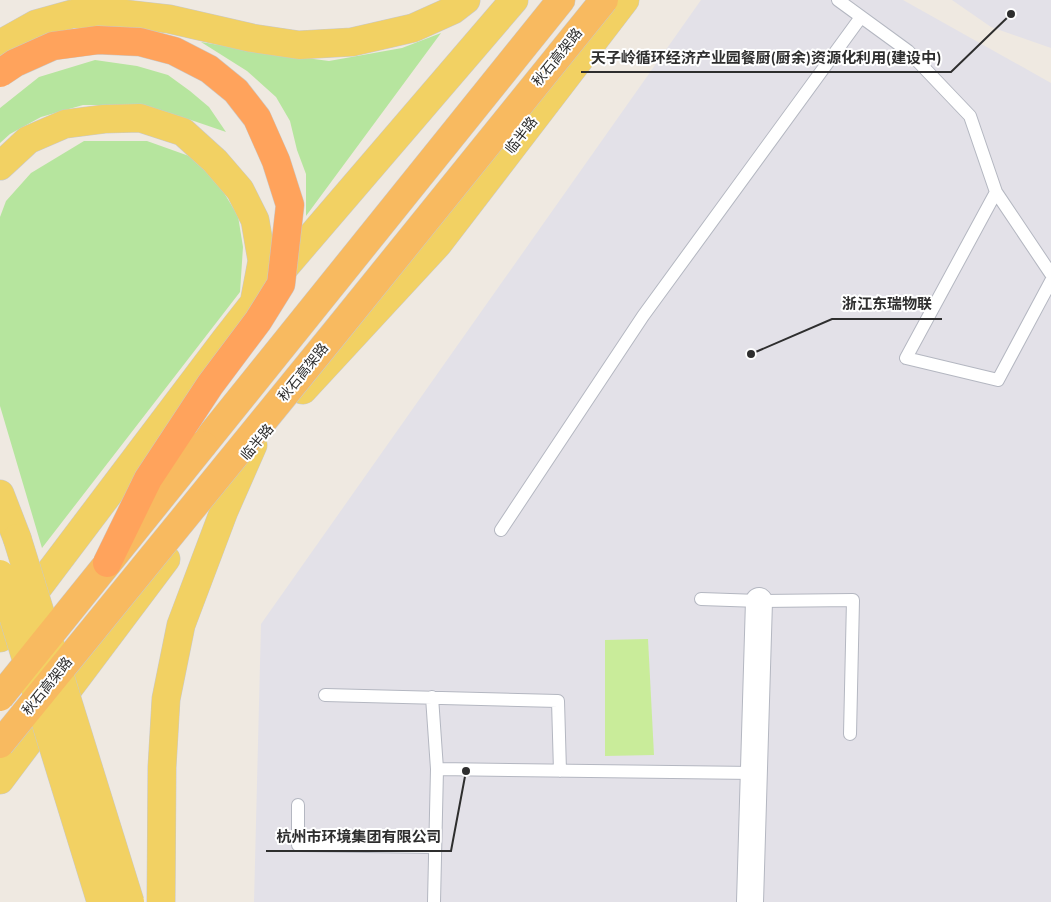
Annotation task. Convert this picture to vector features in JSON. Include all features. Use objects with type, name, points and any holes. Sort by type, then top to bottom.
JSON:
[{"type":"highway","points":[[0,697],[561,0]]},
{"type":"highway","name":"秋石高架路","points":[[0,744],[604,0]]},
{"type":"highway","points":[[0,73],[15,63],[53,46],[98,40],[140,42],[174,51],[209,69],[236,91],[257,118],[276,161],[290,205],[281,284],[258,321],[210,385],[148,479],[107,563]]},
{"type":"main road","points":[[0,44],[36,24],[72,14],[124,14],[169,19],[252,38],[299,45],[352,42],[413,28],[452,10],[466,0]]},
{"type":"main road","points":[[0,638],[254,303],[514,0]]},
{"type":"main road","name":"临半路","points":[[0,780],[253,444],[438,244],[625,0]]},
{"type":"main road","points":[[0,166],[28,140],[65,124],[104,119],[140,118],[183,132],[215,161],[240,190],[255,220],[262,261],[254,303]]},
{"type":"main road","points":[[161,902],[162,767],[166,698],[181,624],[224,511],[253,444]]},
{"type":"main road","points":[[0,494],[17,538],[130,902]]},
{"type":"main road","points":[[0,574],[101,902]]},
{"type":"street","points":[[750,902],[759,601]]},
{"type":"lane","points":[[838,0],[908,51],[970,116],[996,192],[1051,274]]},
{"type":"lane","points":[[501,530],[643,316],[861,17]]},
{"type":"lane","points":[[996,192],[906,358],[998,380],[1051,281]]},
{"type":"lane","points":[[701,599],[759,601],[853,600],[850,734]]},
{"type":"lane","points":[[324,695],[558,701],[560,771]]},
{"type":"lane","points":[[432,698],[437,769],[434,902]]},
{"type":"lane","points":[[437,769],[754,773]]},
{"type":"lane","points":[[298,805],[298,845],[435,847]]},
{"type":"shaded area","points":[[701,0],[903,0],[1051,83],[1051,902],[254,902],[261,624]]},
{"type":"shaded area","points":[[952,0],[1051,0],[1051,48],[991,27]]},
{"type":"green space","points":[[441,33],[306,216],[306,174],[297,150],[290,121],[276,97],[247,71],[201,42],[329,61],[402,48]]},
{"type":"green space","points":[[95,60],[137,66],[168,75],[209,107],[226,132],[191,120],[135,105],[83,105],[41,117],[10,134],[0,143],[0,108],[39,77]]},
{"type":"green space","points":[[84,141],[147,141],[189,156],[218,183],[238,216],[243,247],[240,292],[42,548],[0,406],[0,217],[6,201],[31,173]]},
{"type":"green space","points":[[648,639],[654,755],[605,756],[605,640]]},
{"type":"place","name":"天子岭循环经济产业园餐厨(厨余)资源化利用(建设中)","points":[[1011,14]]},
{"type":"place","name":"浙江东瑞物联","points":[[751,354]]},
{"type":"place","name":"杭州市环境集团有限公司","points":[[466,771]]}]
